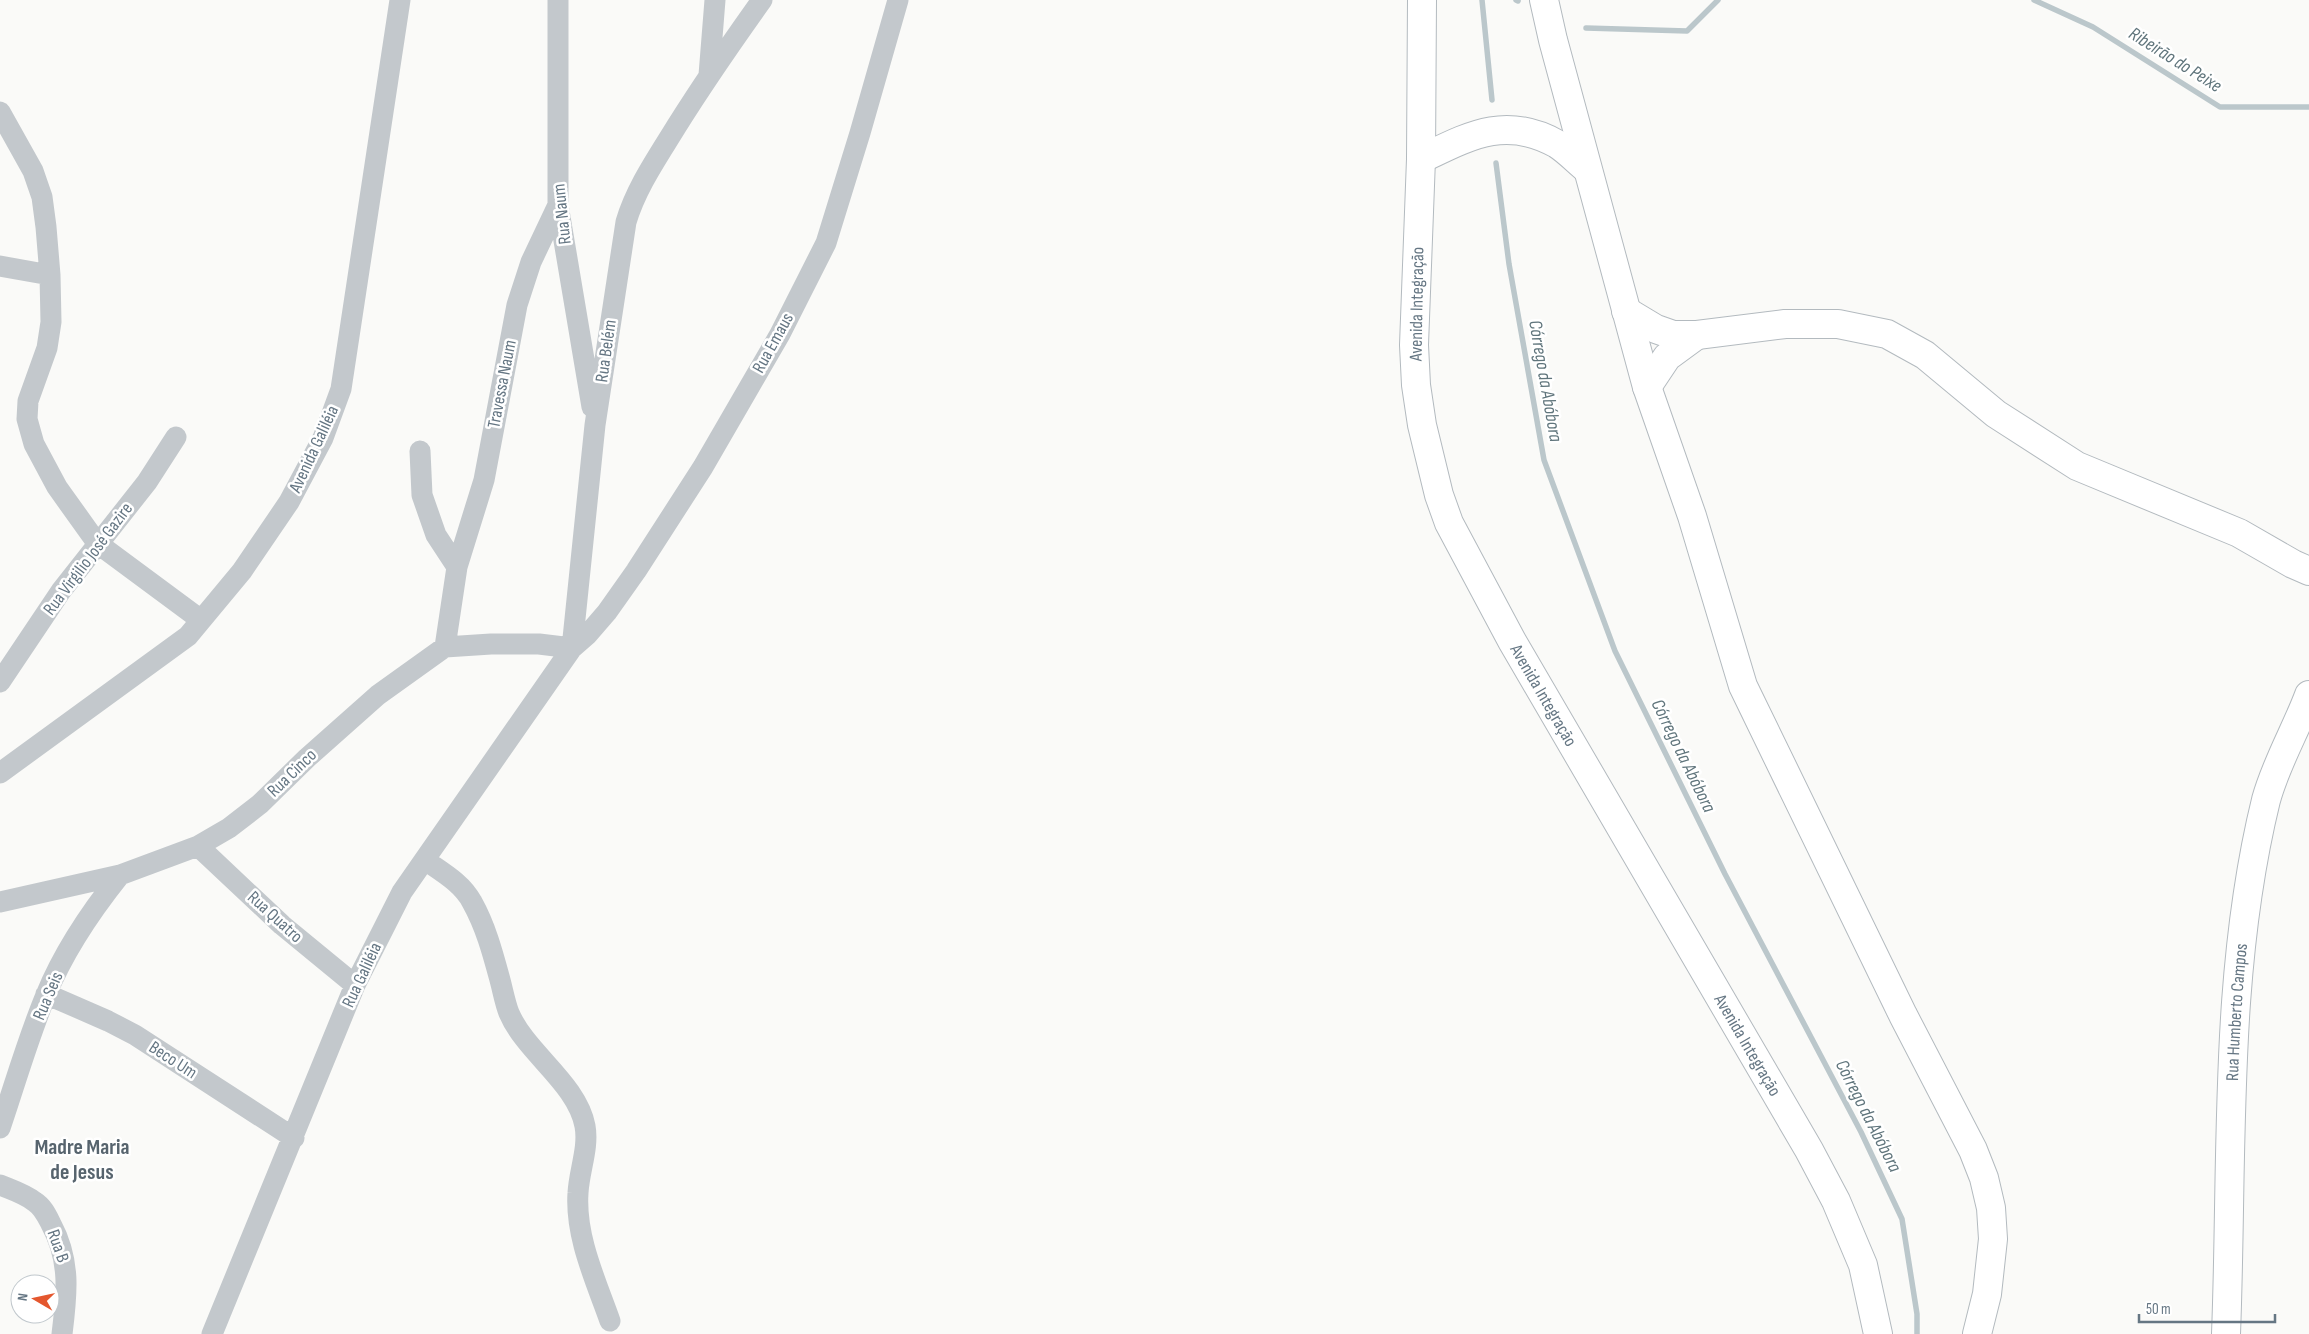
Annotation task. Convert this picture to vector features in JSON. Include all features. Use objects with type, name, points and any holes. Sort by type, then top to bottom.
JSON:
[{"type":"street","name":"Avenida Galiléia","points":[[0,773],[188,636],[242,571],[288,502],[323,438],[341,389],[400,0]]},
{"type":"street","name":"Rua Naum","points":[[558,0],[558,205],[595,425]]},
{"type":"street","points":[[709,76],[715,0]]},
{"type":"street","name":"Rua Belém","points":[[572,648],[595,425],[620,256],[632,202],[657,158],[709,76],[762,0]]},
{"type":"street","name":"Rua Emaus","points":[[572,648],[588,634],[607,612],[636,571],[703,467],[780,334],[826,243],[863,124],[898,0]]},
{"type":"street","name":"Avenida Integração","points":[[1422,0],[1421,159],[1414,345],[1416,386],[1429,460],[1449,523],[1512,641],[1809,1150],[1832,1193],[1864,1265],[1878,1334]]},
{"type":"street","points":[[1544,0],[1587,169],[1647,387],[1692,516],[1743,686],[1903,1015],[1973,1150],[1984,1178],[1991,1208],[1992,1239],[1987,1294],[1976,1334]]},
{"type":"street","points":[[0,112],[33,171],[42,197],[50,275],[51,322],[47,348],[28,401],[27,419],[34,444],[57,487],[97,543],[201,620]]},
{"type":"street","points":[[1421,159],[1483,131],[1504,130],[1528,132],[1558,145],[1587,169]]},
{"type":"street","name":"Travessa Naum","points":[[445,648],[457,567],[484,480],[517,305],[531,262],[558,205]]},
{"type":"street","points":[[0,266],[50,275]]},
{"type":"street","points":[[1626,311],[1656,328],[1674,335],[1697,335],[1785,324],[1838,324],[1887,334],[1925,355],[1996,414],[2076,466],[2239,533],[2304,573]]},
{"type":"street","points":[[1647,387],[1668,357],[1697,335]]},
{"type":"street","name":"Rua Virgilio José Gazire","points":[[0,682],[61,591],[147,482],[176,437]]},
{"type":"street","points":[[420,451],[422,494],[436,535],[457,567]]},
{"type":"street","points":[[445,648],[520,644],[572,648]]},
{"type":"street","name":"Rua Cinco","points":[[0,902],[120,875],[198,846],[229,828],[260,804],[307,758],[378,695],[445,648]]},
{"type":"street","name":"Rua Galiléia","points":[[212,1334],[355,986],[402,892],[572,648]]},
{"type":"street","name":"Rua Humberto Campos","points":[[2226,1334],[2230,1236],[2230,1115],[2236,988],[2249,884],[2267,798],[2288,739],[2308,698]]},
{"type":"street","name":"Rua Quatro","points":[[198,846],[282,925],[355,986]]},
{"type":"street","points":[[425,860],[458,884],[472,901],[490,941],[510,1013],[520,1031],[575,1101],[585,1125],[586,1142],[578,1194],[580,1225],[589,1261],[610,1321]]},
{"type":"street","name":"Rua Seis","points":[[0,1128],[46,994],[77,937],[120,875]]},
{"type":"street","name":"Beco Um","points":[[46,994],[135,1035],[294,1138]]},
{"type":"street","name":"Rua B","points":[[0,1186],[37,1203],[44,1211],[62,1246],[66,1260],[67,1279],[62,1334]]},
{"type":"waterway","name":"Córrego da Abóbora","points":[[1482,0],[1492,100]]},
{"type":"waterway","name":"Ribeirão do Peixe","points":[[1586,28],[1687,31],[1718,0]]},
{"type":"waterway","name":"Ribeirão do Peixe","points":[[2034,0],[2093,27],[2220,107],[2309,107]]},
{"type":"waterway","name":"Córrego da Abóbora","points":[[1496,163],[1509,264],[1544,460],[1615,651],[1725,874],[1861,1132],[1902,1219],[1917,1314],[1917,1334]]},
{"type":"district","name":"Madre Maria de Jesus","points":[[82,1160]]}]
